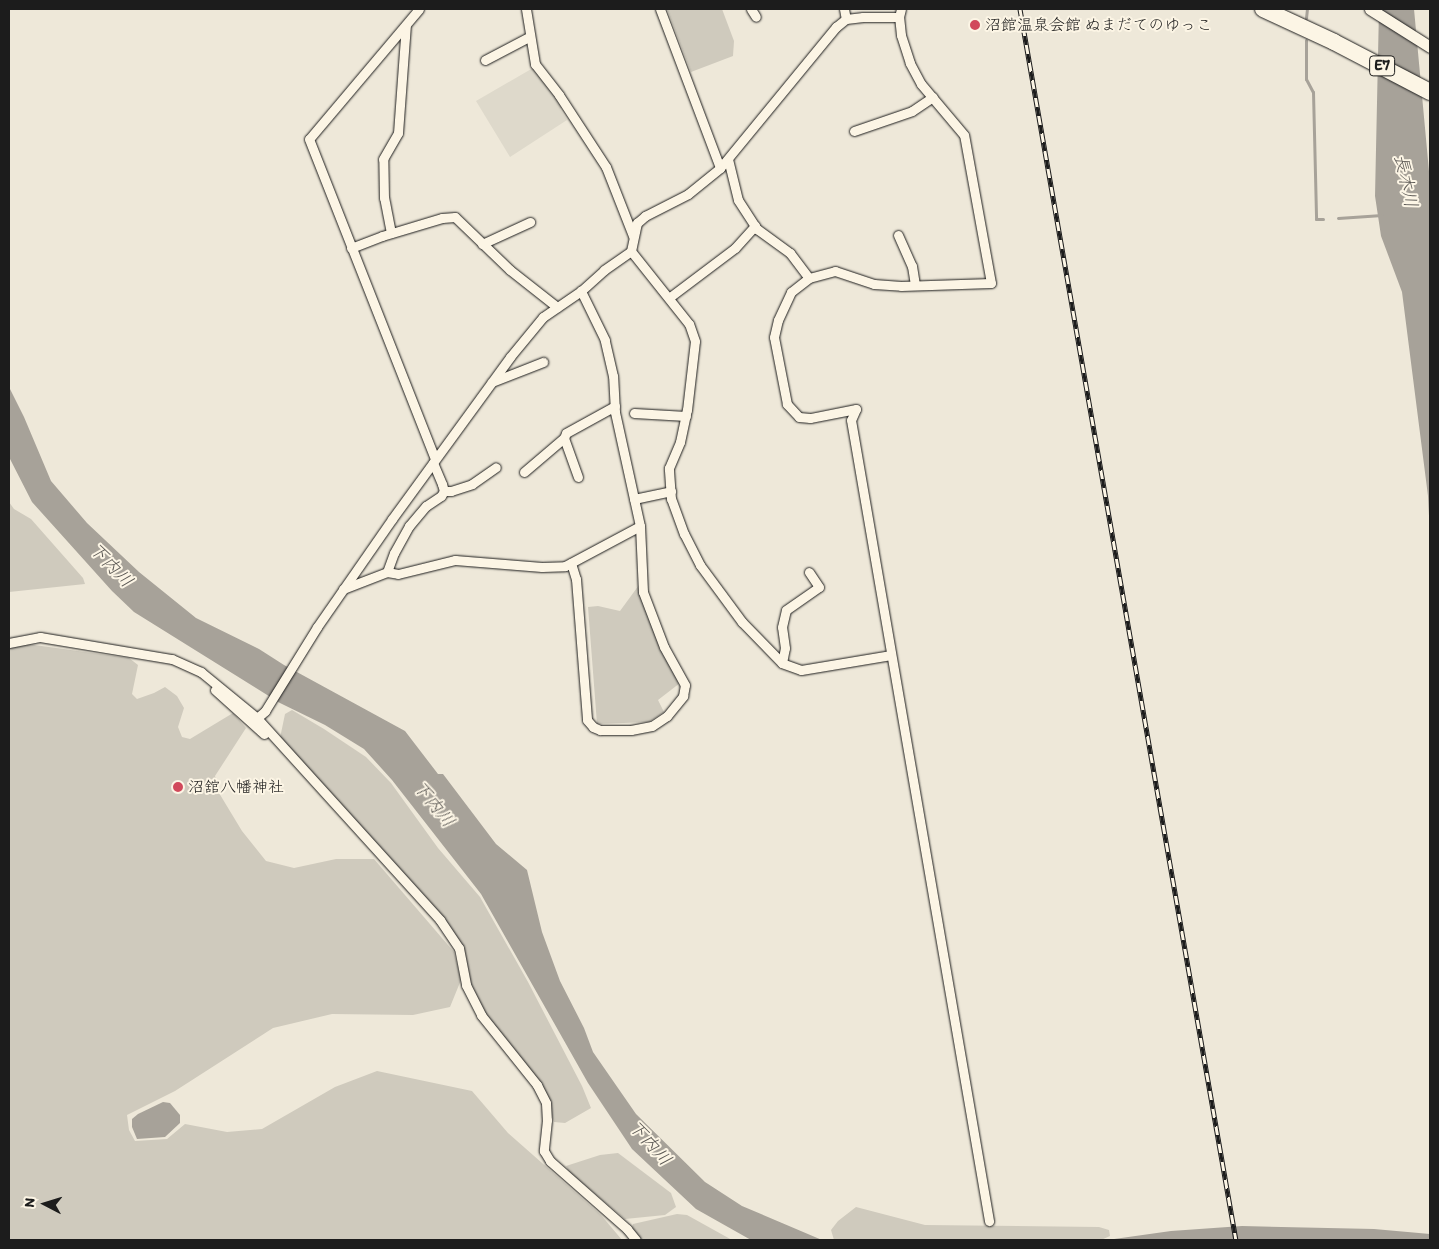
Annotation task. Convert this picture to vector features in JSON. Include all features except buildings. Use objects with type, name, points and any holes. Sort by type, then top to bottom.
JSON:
[{"type":"highway","name":"E7","points":[[1263,9],[1334,42],[1430,92]]},
{"type":"street","points":[[387,572],[394,553],[409,526],[426,506],[441,496],[444,490],[309,139],[419,9]]},
{"type":"street","points":[[526,9],[529,37],[535,64],[560,95],[606,167],[633,236]]},
{"type":"street","points":[[660,9],[720,168]]},
{"type":"street","points":[[751,9],[756,17]]},
{"type":"street","points":[[844,9],[846,19]]},
{"type":"street","points":[[1370,9],[1430,47]]},
{"type":"street","points":[[257,718],[264,711],[316,627],[434,461],[543,317],[581,291],[604,270],[631,251],[637,223],[645,216],[688,194],[720,168],[836,27],[846,19],[900,13],[901,35],[910,63],[921,84],[964,135],[991,282],[915,285],[874,284],[835,271],[808,278],[792,292],[778,320],[774,337],[787,404],[800,417],[810,418],[856,409],[851,420],[989,1221]]},
{"type":"street","points":[[391,233],[384,198],[384,159],[398,133],[406,25]]},
{"type":"street","points":[[485,60],[529,37]]},
{"type":"street","points":[[854,131],[912,111],[933,96]]},
{"type":"street","points":[[728,159],[738,200],[755,226],[790,253],[808,278]]},
{"type":"street","points":[[351,248],[391,233],[442,218],[455,217],[482,244],[557,308]]},
{"type":"street","points":[[482,244],[530,222]]},
{"type":"street","points":[[670,297],[735,248],[755,226]]},
{"type":"street","points":[[898,235],[912,266],[915,285]]},
{"type":"street","points":[[631,251],[670,297],[689,324],[695,341],[686,416],[680,442],[669,468],[671,499],[682,528],[700,565],[742,622],[782,663],[801,670],[891,654]]},
{"type":"street","points":[[571,563],[576,579],[587,720],[592,727],[600,730],[631,730],[652,726],[667,716],[683,696],[685,685],[664,646],[643,592],[640,526],[615,406],[613,376],[605,340],[581,291]]},
{"type":"street","points":[[492,382],[542,362]]},
{"type":"street","points":[[524,472],[564,438],[570,428],[615,406]]},
{"type":"street","points":[[634,413],[686,416]]},
{"type":"street","points":[[564,438],[578,477]]},
{"type":"street","points":[[444,490],[451,491],[472,484],[496,467]]},
{"type":"street","points":[[634,499],[671,491]]},
{"type":"street","points":[[343,589],[387,572],[398,574],[455,560],[565,566],[640,526]]},
{"type":"street","points":[[782,663],[785,648],[782,627],[786,610],[818,587],[810,572]]},
{"type":"street","points":[[9,643],[40,637],[172,659],[201,672],[257,718],[440,920],[459,948],[466,985],[481,1015],[537,1085],[546,1103],[547,1120],[544,1151],[550,1161],[627,1229],[636,1240]]},
{"type":"street","points":[[201,672],[224,699],[264,734]]},
{"type":"shaded area","points":[[667,9],[722,9],[734,41],[733,56],[691,72]]},
{"type":"shaded area","points":[[533,68],[563,106],[560,109],[567,120],[510,157],[476,101]]},
{"type":"shaded area","points":[[9,502],[14,509],[31,519],[83,578],[85,584],[9,592]]},
{"type":"shaded area","points":[[639,585],[680,683],[658,700],[664,712],[649,722],[597,724],[588,607],[598,606],[620,611]]},
{"type":"shaded area","points":[[27,644],[129,658],[138,665],[132,694],[137,699],[165,687],[177,696],[184,708],[178,727],[182,737],[190,739],[233,713],[246,728],[215,776],[219,793],[242,831],[266,861],[294,868],[336,859],[374,859],[454,952],[461,980],[450,1007],[413,1015],[332,1014],[273,1028],[175,1091],[127,1115],[129,1130],[135,1141],[167,1139],[185,1124],[227,1132],[262,1129],[335,1087],[377,1071],[472,1091],[508,1133],[601,1215],[622,1240],[9,1240],[9,648]]},
{"type":"shaded area","points":[[292,710],[366,757],[391,783],[438,848],[480,897],[528,982],[582,1086],[591,1108],[565,1123],[554,1122],[542,1085],[485,1014],[471,983],[463,946],[280,738],[285,714]]},
{"type":"shaded area","points":[[618,1153],[671,1193],[676,1207],[665,1215],[625,1219],[569,1172],[566,1166],[600,1155]]},
{"type":"shaded area","points":[[856,1207],[925,1225],[1099,1227],[1109,1230],[1110,1236],[1101,1240],[834,1240],[831,1230],[838,1221]]},
{"type":"shaded area","points":[[677,1214],[687,1215],[732,1240],[642,1240],[632,1228],[633,1224]]},
{"type":"water","name":"長木川","points":[[1379,9],[1414,9],[1430,182],[1430,536],[1428,496],[1402,292],[1381,236],[1375,196]]},
{"type":"water","name":"下内川","points":[[9,387],[51,481],[87,523],[139,572],[196,618],[259,649],[284,665],[405,731],[438,774],[443,774],[496,844],[527,870],[542,932],[560,981],[584,1028],[593,1052],[636,1114],[705,1182],[742,1206],[822,1240],[751,1240],[696,1209],[632,1149],[588,1083],[481,894],[392,780],[364,749],[325,725],[280,703],[134,612],[112,591],[32,502],[9,457]]},
{"type":"water","points":[[163,1102],[170,1103],[180,1115],[180,1123],[165,1137],[137,1139],[132,1127],[132,1119]]},
{"type":"water","points":[[1242,1226],[1374,1229],[1430,1234],[1430,1240],[1107,1240],[1171,1231]]},
{"type":"waterway","points":[[1306,18],[1307,9]]},
{"type":"waterway","points":[[1306,40],[1306,79],[1313,92],[1316,219],[1323,219]]},
{"type":"waterway","points":[[1338,218],[1382,215]]},
{"type":"railway","points":[[1020,9],[1236,1240]]},
{"type":"place","name":"沼館温泉会館 ぬまだてのゆっこ","points":[[975,25]]},
{"type":"place","name":"沼舘八幡神社","points":[[178,787]]}]
